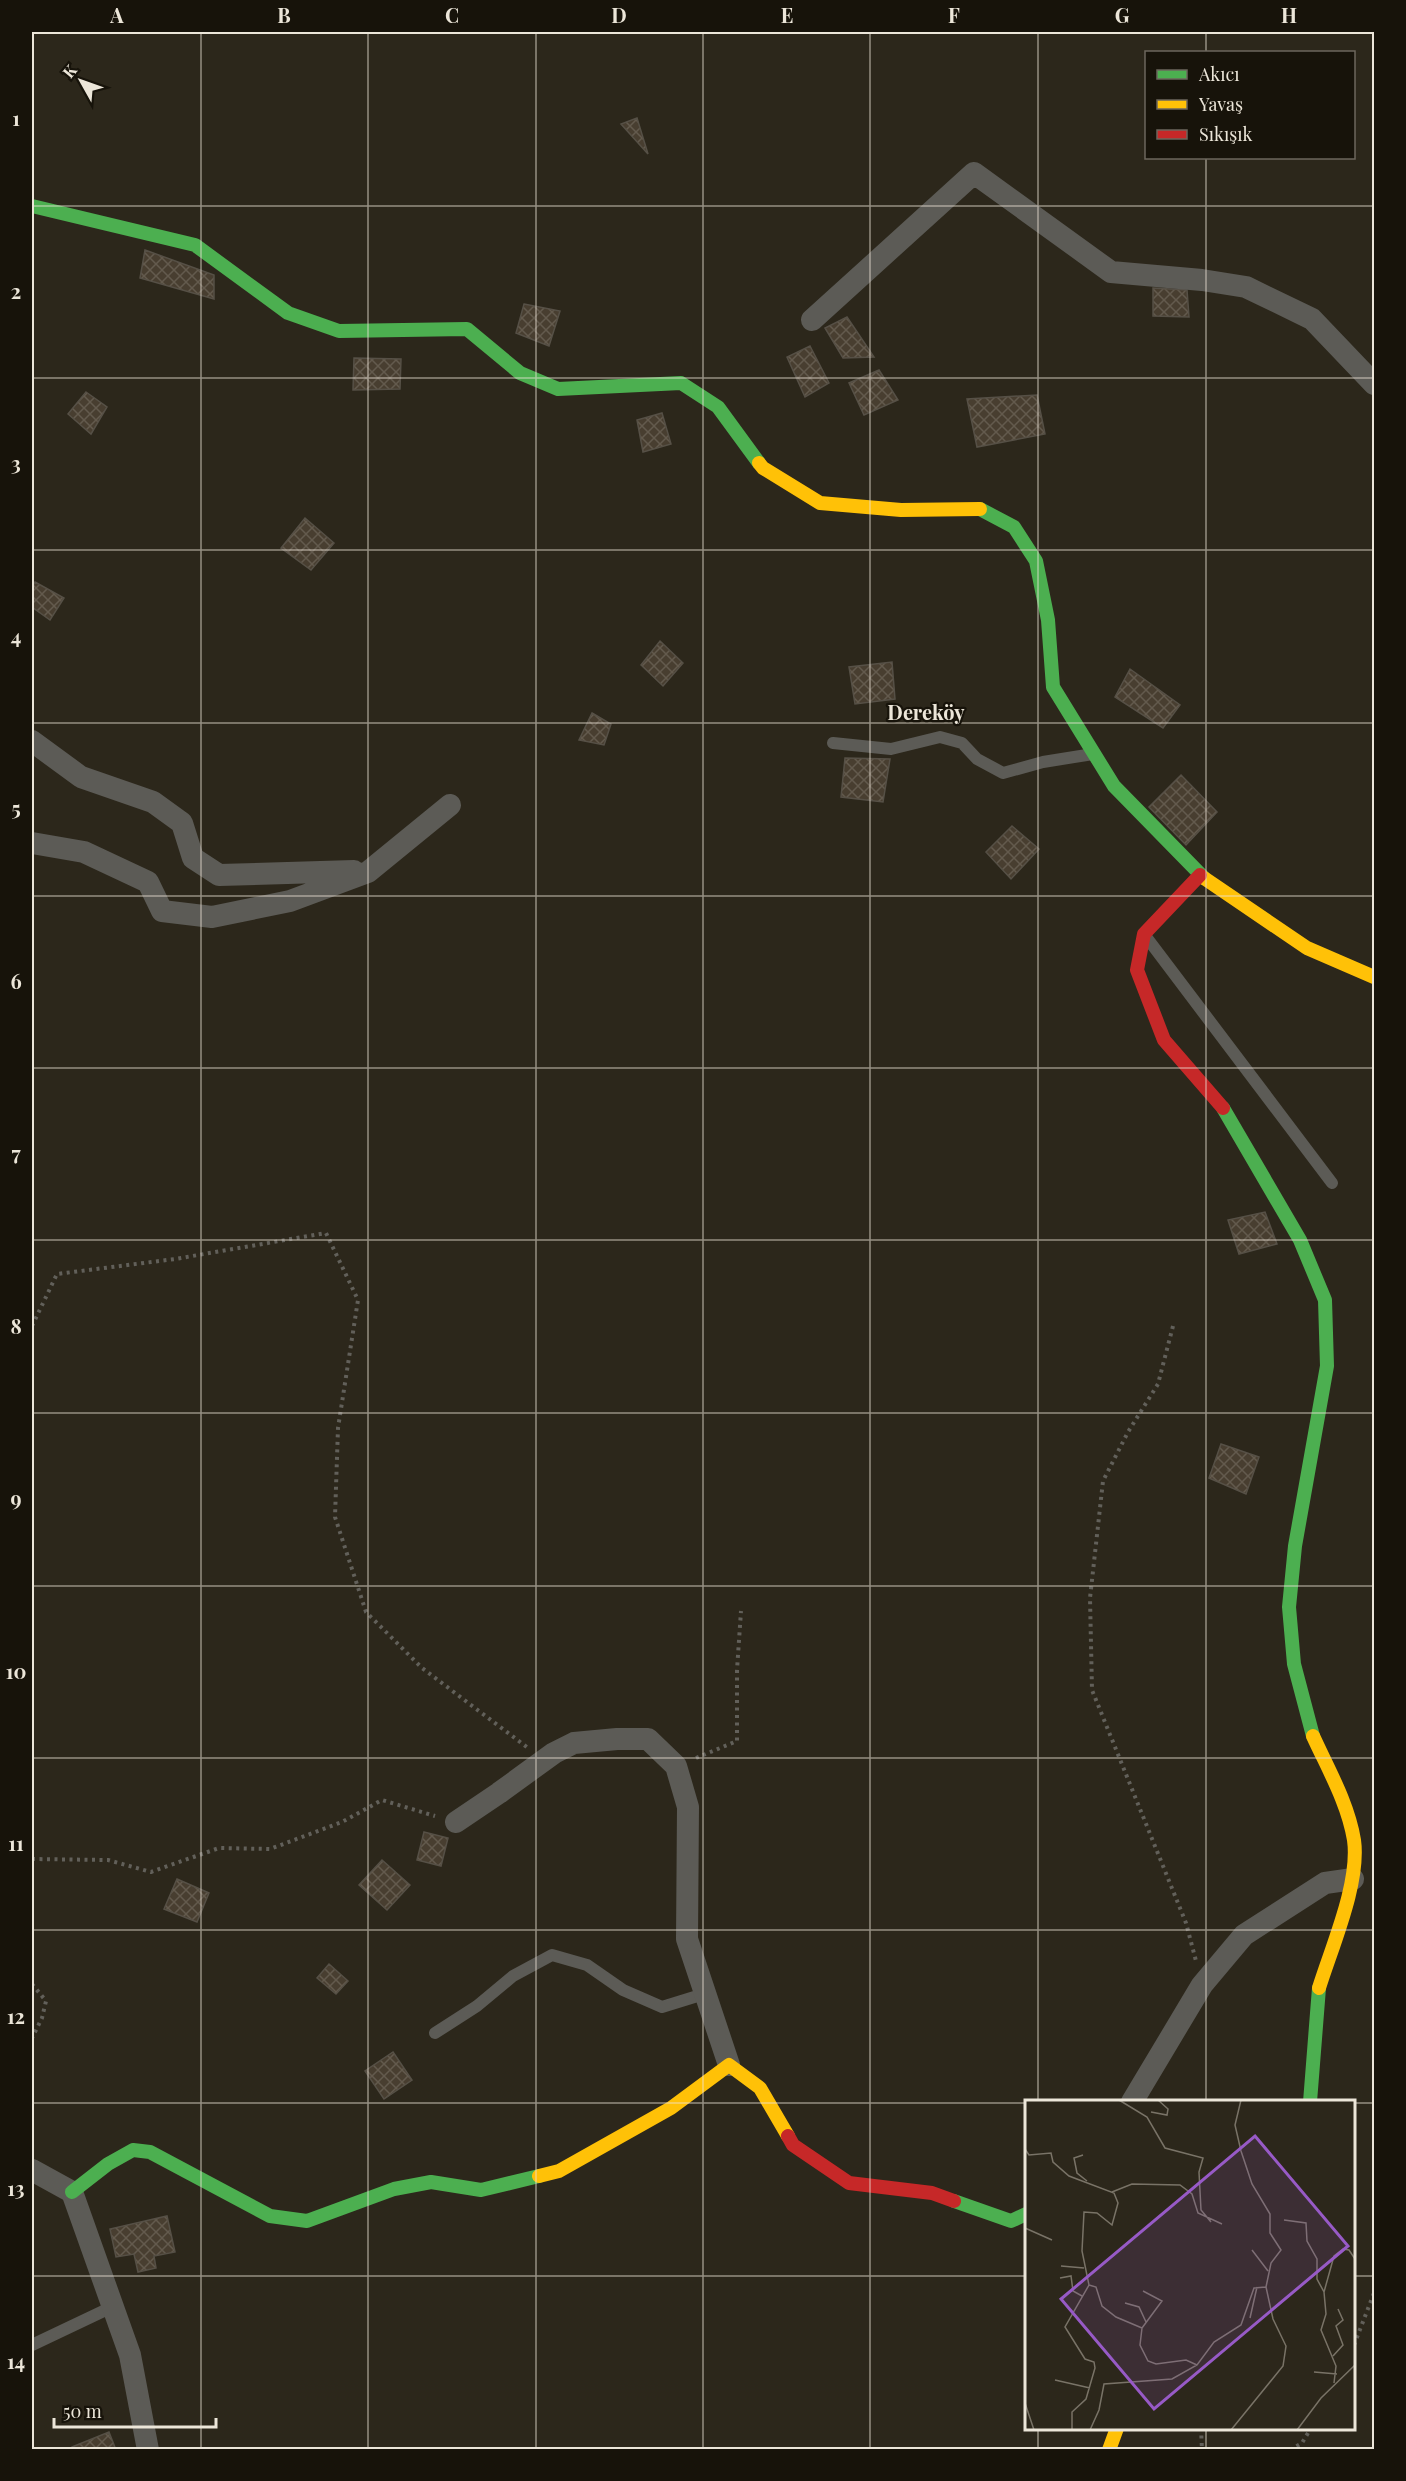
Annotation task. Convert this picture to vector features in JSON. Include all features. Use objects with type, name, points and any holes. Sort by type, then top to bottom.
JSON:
[{"type":"street","points":[[812,320],[974,173],[1111,272],[1202,280],[1246,288],[1312,319],[1374,384]]},
{"type":"street","points":[[32,206],[195,245],[288,313],[339,330],[467,329],[520,373],[558,389],[681,382],[718,407],[763,468],[819,503],[901,510],[981,509],[1014,527],[1036,561],[1048,620],[1053,687],[1114,786],[1200,874],[1307,948],[1374,977]]},
{"type":"street","points":[[32,741],[81,777],[153,802],[182,823],[193,858],[219,875],[311,871],[368,872]]},
{"type":"street","points":[[32,843],[84,852],[148,882],[162,910],[212,917],[290,901],[368,872],[450,804]]},
{"type":"street","points":[[1200,874],[1144,934],[1137,970],[1164,1040],[1226,1112],[1300,1240],[1325,1300],[1327,1366],[1295,1546],[1289,1607],[1294,1664],[1312,1733],[1346,1809],[1354,1841],[1353,1879],[1318,1990],[1310,2100]]},
{"type":"street","points":[[456,1822],[554,1753],[574,1743],[648,1739],[676,1766],[688,1807],[687,1940],[729,2065],[760,2088],[794,2145],[849,2183],[932,2193],[1011,2221],[1025,2214]]},
{"type":"street","points":[[1133,2100],[1202,1985],[1244,1935],[1325,1883],[1353,1879]]},
{"type":"street","points":[[72,2192],[108,2164],[133,2150],[150,2152],[270,2216],[307,2221],[394,2189],[431,2182],[481,2190],[559,2171],[671,2108],[729,2065]]},
{"type":"street","points":[[32,2170],[72,2192],[130,2355],[148,2450]]},
{"type":"street","points":[[1109,2450],[1116,2430]]},
{"type":"lane","points":[[832,743],[891,749],[940,737],[962,743],[977,759],[1003,773],[1042,762],[1095,754]]},
{"type":"lane","points":[[1144,934],[1332,1182]]},
{"type":"lane","points":[[435,2033],[477,2006],[513,1976],[552,1955],[587,1965],[623,1990],[662,2007],[704,1994]]},
{"type":"lane","points":[[32,2345],[112,2307]]},
{"type":"path","points":[[32,1326],[57,1274],[176,1259],[326,1233],[358,1300],[338,1428],[335,1517],[366,1612],[422,1668],[544,1760]]},
{"type":"path","points":[[1173,1326],[1158,1384],[1103,1481],[1090,1598],[1092,1690],[1186,1923],[1202,1985]]},
{"type":"path","points":[[676,1766],[737,1741],[737,1670],[741,1611]]},
{"type":"path","points":[[32,1859],[108,1860],[152,1872],[219,1848],[270,1849],[342,1822],[382,1800],[456,1822]]},
{"type":"path","points":[[32,1984],[46,2001],[42,2018],[32,2038]]},
{"type":"path","points":[[1355,2340],[1374,2293]]},
{"type":"path","points":[[1201,2430],[1202,2450]]},
{"type":"path","points":[[1290,2450],[1302,2443],[1310,2430]]},
{"type":"building","points":[[637,118],[648,154],[621,124]]},
{"type":"building","points":[[145,250],[214,275],[214,299],[140,278]]},
{"type":"building","points":[[1153,288],[1187,290],[1189,317],[1153,316]]},
{"type":"building","points":[[524,304],[560,311],[549,346],[516,333]]},
{"type":"building","points":[[847,317],[874,357],[843,358],[825,328]]},
{"type":"building","points":[[810,346],[829,383],[805,397],[787,357]]},
{"type":"building","points":[[354,358],[401,359],[400,389],[353,390]]},
{"type":"building","points":[[879,370],[898,400],[864,415],[849,383]]},
{"type":"building","points":[[86,392],[107,407],[91,434],[68,414]]},
{"type":"building","points":[[1037,395],[1045,434],[977,447],[967,399]]},
{"type":"building","points":[[662,413],[671,444],[643,452],[637,420]]},
{"type":"building","points":[[305,518],[334,543],[311,570],[281,548]]},
{"type":"building","points":[[35,582],[64,598],[50,620],[32,607],[32,587]]},
{"type":"building","points":[[660,641],[683,663],[663,686],[641,665]]},
{"type":"building","points":[[892,662],[895,699],[855,704],[849,667]]},
{"type":"building","points":[[1130,669],[1180,705],[1163,728],[1115,697]]},
{"type":"building","points":[[592,713],[611,724],[604,745],[579,740]]},
{"type":"building","points":[[845,758],[890,759],[883,802],[841,797]]},
{"type":"building","points":[[1181,775],[1217,812],[1186,845],[1149,807]]},
{"type":"building","points":[[1012,826],[1039,849],[1011,879],[986,852]]},
{"type":"building","points":[[1265,1212],[1277,1244],[1239,1254],[1228,1220]]},
{"type":"building","points":[[1221,1444],[1259,1457],[1246,1494],[1209,1478]]},
{"type":"building","points":[[424,1832],[448,1838],[441,1866],[417,1860]]},
{"type":"building","points":[[382,1860],[410,1885],[387,1910],[359,1885]]},
{"type":"building","points":[[177,1879],[209,1893],[197,1922],[164,1909]]},
{"type":"building","points":[[329,1964],[348,1981],[336,1994],[317,1978]]},
{"type":"building","points":[[393,2052],[412,2080],[384,2099],[365,2071]]},
{"type":"building","points":[[167,2216],[175,2252],[154,2256],[156,2268],[138,2272],[134,2254],[116,2257],[110,2229]]},
{"type":"building","points":[[109,2432],[116,2450],[73,2450],[72,2447]]},
{"type":"traffic: fast","points":[[32,206],[195,245],[288,313],[339,331],[467,329],[520,373],[558,389],[681,383],[718,407],[759,463]]},
{"type":"traffic: fast","points":[[980,509],[1014,527],[1036,561],[1048,620],[1053,687],[1114,786],[1204,878]]},
{"type":"traffic: fast","points":[[1223,1108],[1300,1240],[1325,1300],[1327,1366],[1295,1546],[1289,1607],[1294,1664],[1313,1736]]},
{"type":"traffic: fast","points":[[1310,2100],[1319,1988]]},
{"type":"traffic: fast","points":[[72,2192],[108,2164],[133,2150],[150,2152],[270,2216],[307,2221],[394,2189],[431,2182],[481,2190],[539,2176]]},
{"type":"traffic: fast","points":[[954,2201],[1011,2221],[1025,2214]]},
{"type":"traffic: slow","points":[[759,463],[763,468],[820,503],[901,510],[980,509]]},
{"type":"traffic: slow","points":[[1204,878],[1307,948],[1374,977]]},
{"type":"traffic: slow","points":[[1313,1736],[1347,1813],[1354,1840],[1355,1857],[1344,1914],[1319,1988]]},
{"type":"traffic: slow","points":[[539,2176],[559,2171],[671,2108],[729,2065],[760,2088],[788,2136]]},
{"type":"traffic: slow","points":[[1109,2450],[1116,2430]]},
{"type":"traffic: jam","points":[[1200,875],[1144,934],[1137,970],[1164,1040],[1223,1108]]},
{"type":"traffic: jam","points":[[788,2136],[793,2145],[849,2183],[932,2193],[954,2201]]},
{"type":"district","name":"Dereköy","points":[[926,711]]}]
